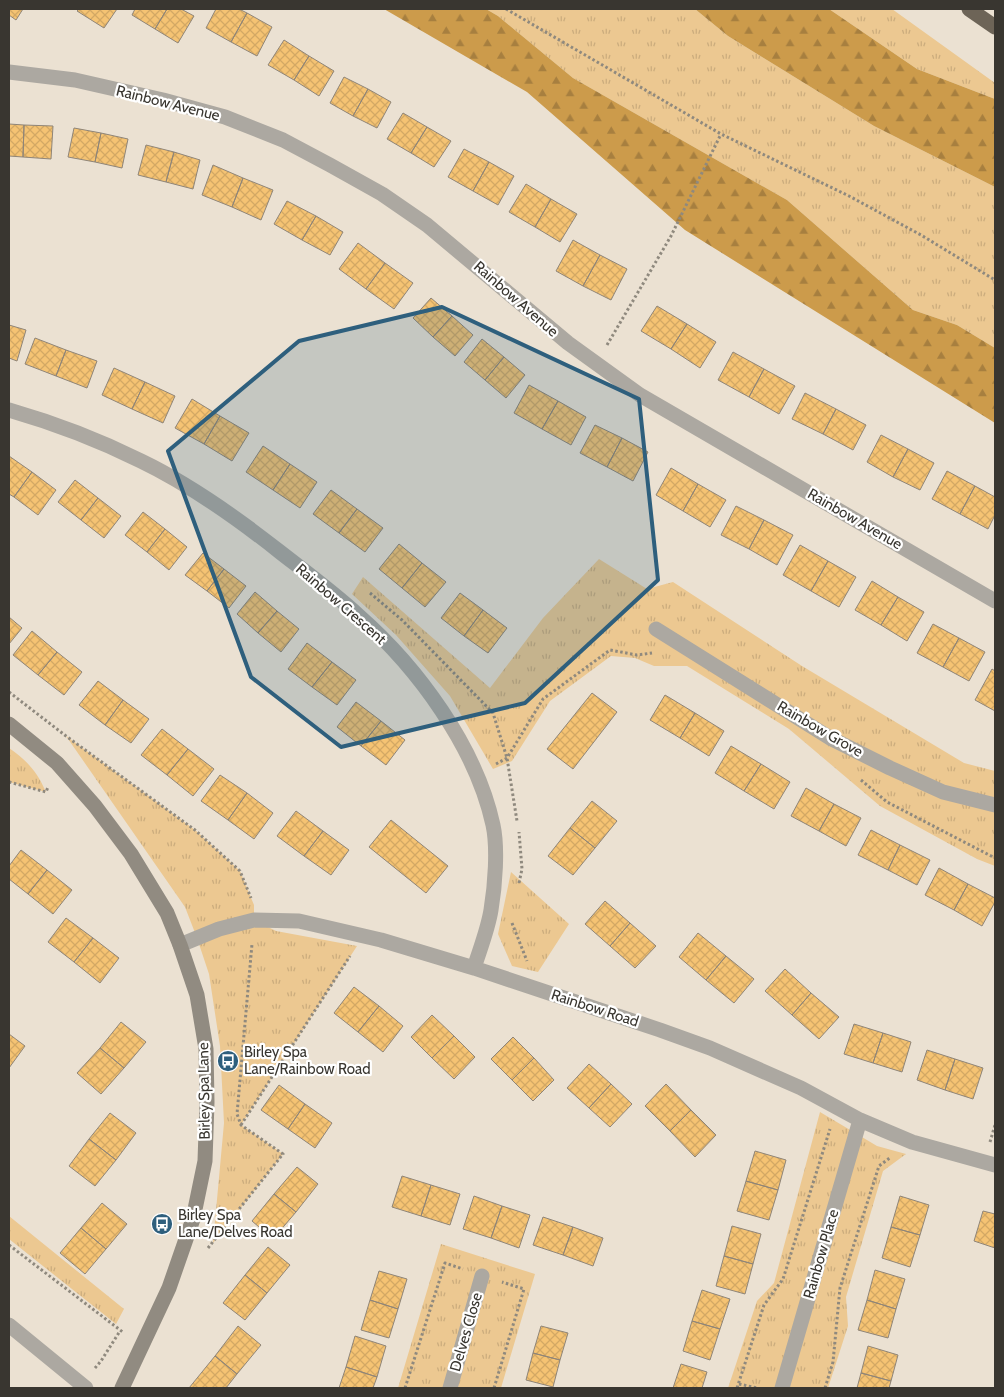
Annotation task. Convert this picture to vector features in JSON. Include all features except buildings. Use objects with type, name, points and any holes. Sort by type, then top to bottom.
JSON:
[{"type":"highway","points":[[969,9],[995,27]]},
{"type":"street","name":"Rainbow Avenue","points":[[9,72],[75,80],[163,100],[224,118],[283,140],[382,194],[427,225],[568,343],[640,395],[995,601]]},
{"type":"street","name":"Rainbow Crescent","points":[[9,410],[93,439],[142,461],[203,496],[260,536],[360,616],[404,662],[434,700],[460,742],[483,788],[493,826],[495,854],[491,910],[474,968]]},
{"type":"street","name":"Rainbow Grove","points":[[656,629],[830,738],[943,792],[995,804]]},
{"type":"street","name":"Birley Spa Lane","points":[[9,724],[56,763],[95,806],[131,854],[167,913],[197,995],[206,1049],[205,1161],[193,1219],[169,1288],[122,1388]]},
{"type":"street","name":"Rainbow Road","points":[[180,945],[219,929],[254,920],[300,921],[363,936],[474,968],[710,1048],[801,1088],[860,1120],[912,1142],[995,1165]]},
{"type":"street","name":"Rainbow Place","points":[[782,1388],[860,1120]]},
{"type":"street","name":"Delves Close","points":[[450,1388],[482,1276]]},
{"type":"street","points":[[9,1325],[83,1386]]},
{"type":"path","points":[[506,9],[721,134],[849,196],[921,235],[995,280]]},
{"type":"path","points":[[596,363],[671,236],[721,134]]},
{"type":"path","points":[[476,775],[507,758],[543,699],[610,650],[637,655],[688,650]]},
{"type":"path","points":[[9,782],[46,792],[56,763]]},
{"type":"path","points":[[859,779],[887,802],[995,858]]},
{"type":"path","points":[[241,1125],[363,936]]},
{"type":"path","points":[[737,1388],[764,1305],[783,1279],[837,1108]]},
{"type":"path","points":[[825,1388],[833,1362],[840,1288],[879,1166],[912,1142]]},
{"type":"path","points":[[9,1245],[120,1331],[143,1342]]},
{"type":"path","points":[[83,1386],[102,1361],[120,1331]]},
{"type":"path","points":[[738,1384],[757,1388]]},
{"type":"highlighted area","points":[[442,307],[639,399],[658,580],[525,703],[341,747],[251,677],[168,451],[299,341]]},
{"type":"green space","points":[[384,9],[486,9],[498,16],[573,78],[787,200],[913,310],[957,325],[995,348],[995,423],[685,230],[527,92]]},
{"type":"green space","points":[[486,9],[695,9],[728,36],[874,126],[995,187],[995,348],[957,325],[913,310],[787,200],[573,78],[498,16]]},
{"type":"green space","points":[[695,9],[829,9],[917,69],[995,99],[995,187],[874,126],[728,36]]},
{"type":"green space","points":[[829,9],[892,9],[995,83],[995,99],[917,69]]},
{"type":"green space","points":[[599,559],[647,589],[673,582],[802,666],[964,763],[995,771],[995,866],[977,859],[880,806],[789,729],[687,666],[654,666],[635,658],[611,656],[550,701],[512,761],[493,769],[450,696],[396,635],[352,594],[363,577],[490,688],[543,618]]},
{"type":"green space","points":[[66,736],[195,830],[240,871],[254,905],[254,920],[276,931],[357,946],[241,1125],[283,1154],[213,1243],[224,1123],[220,1046],[209,974],[185,907]]},
{"type":"green space","points":[[9,748],[31,767],[46,792],[9,782]]},
{"type":"green space","points":[[511,872],[569,924],[538,972],[512,966],[498,934]]},
{"type":"green space","points":[[820,1112],[877,1146],[906,1154],[883,1171],[846,1297],[848,1326],[828,1388],[728,1388],[757,1301],[774,1283]]},
{"type":"green space","points":[[9,1216],[124,1309],[116,1324],[9,1239]]},
{"type":"green space","points":[[441,1244],[535,1274],[501,1388],[398,1388]]},
{"type":"place","name":"Birley Spa Lane/Rainbow Road","points":[[228,1061]]},
{"type":"place","name":"Birley Spa Lane/Delves Road","points":[[162,1224]]}]
